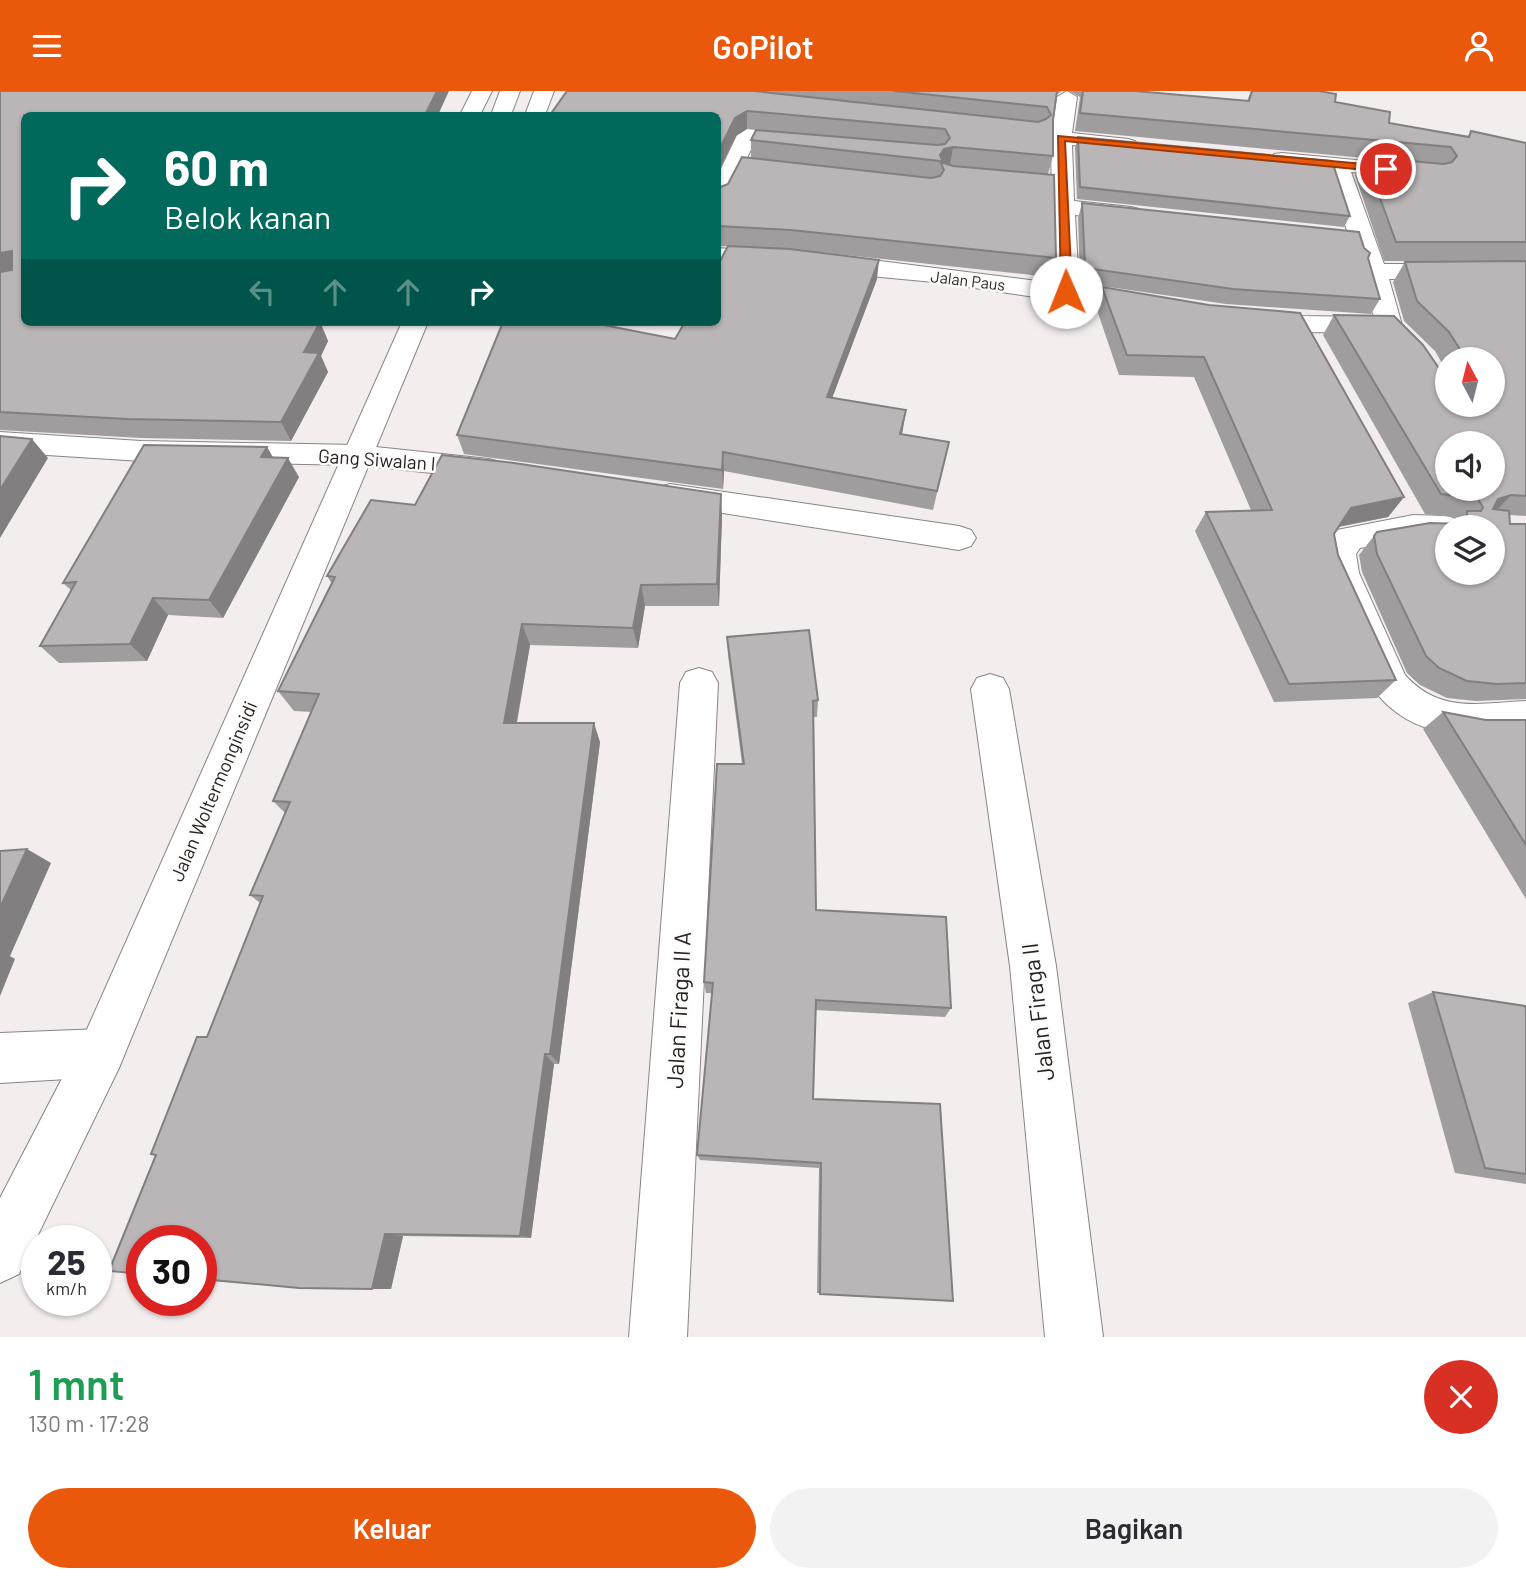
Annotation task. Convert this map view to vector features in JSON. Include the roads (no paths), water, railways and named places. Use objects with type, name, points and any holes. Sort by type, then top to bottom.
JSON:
[{"type":"street","points":[[472,112],[482,91]]},
{"type":"street","points":[[502,112],[510,91]]},
{"type":"street","points":[[536,112],[544,91]]},
{"type":"street","points":[[721,191],[765,97],[789,106]]},
{"type":"street","points":[[1066,292],[1061,138],[1067,97]]},
{"type":"street","points":[[748,138],[774,140]]},
{"type":"street","points":[[1061,138],[1150,146]]},
{"type":"street","points":[[1268,158],[1340,158],[1432,173]]},
{"type":"street","points":[[1225,316],[1307,336],[1397,334],[1363,239],[1340,158]]},
{"type":"street","points":[[733,166],[761,169]]},
{"type":"street","points":[[1038,183],[1064,196],[1160,217]]},
{"type":"street","points":[[1335,236],[1363,239]]},
{"type":"street","name":"Jalan Paus","points":[[721,255],[790,259],[1066,292],[1173,309]]},
{"type":"street","points":[[1374,272],[1526,271]]},
{"type":"street","name":"Jalan Woltermonginsidi","points":[[0,1255],[101,1053],[413,326]]},
{"type":"street","name":"Gang Siwalan I","points":[[0,442],[141,451],[357,455],[521,473]]},
{"type":"street","points":[[644,491],[959,538]]},
{"type":"street","points":[[1419,518],[1349,538],[1339,554],[1342,573],[1391,684],[1402,699],[1416,710],[1444,718],[1526,717]]},
{"type":"street","name":"Jalan Firaga II A","points":[[658,1337],[699,683]]},
{"type":"street","name":"Jalan Firaga II","points":[[990,689],[1033,966],[1074,1337]]},
{"type":"street","points":[[0,1058],[101,1053]]}]
